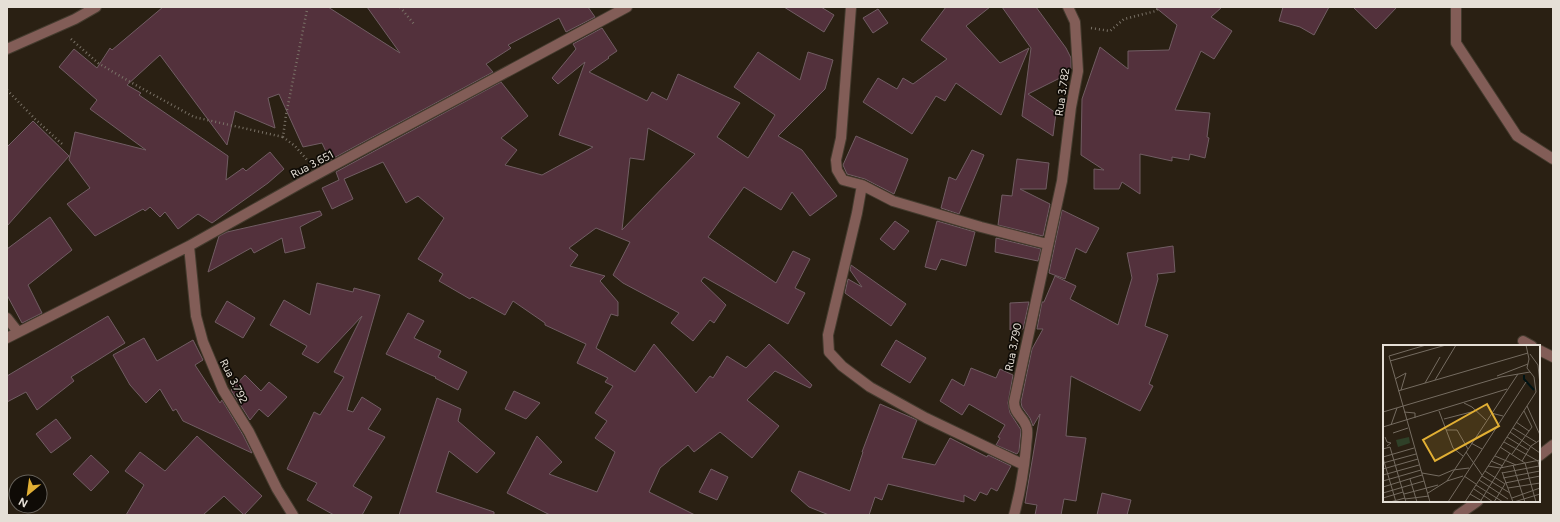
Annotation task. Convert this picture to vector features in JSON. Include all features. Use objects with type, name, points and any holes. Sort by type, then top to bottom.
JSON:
[{"type":"street","points":[[7,49],[58,27],[96,7]]},
{"type":"street","name":"Rua 3.651","points":[[7,338],[189,246],[627,7]]},
{"type":"street","points":[[851,7],[841,138],[836,160],[837,170],[843,180],[862,185],[893,201],[981,227],[1047,244]]},
{"type":"street","name":"Rua 3.782","points":[[1062,181],[1071,107],[1078,71],[1075,22],[1068,7]]},
{"type":"street","points":[[1456,7],[1456,44],[1518,136],[1553,159]]},
{"type":"street","name":"Rua 3.790","points":[[1014,515],[1024,465],[1027,430],[1023,420],[1015,412],[1014,402],[1047,244],[1062,181]]},
{"type":"street","points":[[862,185],[857,213],[828,335],[829,352],[842,366],[870,387],[926,418],[1024,465]]},
{"type":"street","name":"Rua 3.792","points":[[189,246],[196,316],[202,342],[223,390],[249,432],[277,489],[293,515]]},
{"type":"street","points":[[7,318],[18,332]]},
{"type":"street","points":[[1523,341],[1530,345]]},
{"type":"street","points":[[1540,351],[1553,358]]},
{"type":"street","points":[[1540,455],[1553,445]]},
{"type":"street","points":[[1458,515],[1477,502]]},
{"type":"path","points":[[283,137],[307,7]]},
{"type":"path","points":[[400,7],[414,24]]},
{"type":"path","points":[[1075,22],[1095,29],[1110,32],[1124,19],[1156,10],[1159,7]]},
{"type":"path","points":[[58,27],[98,63],[194,117],[283,137],[295,146],[319,174]]},
{"type":"path","points":[[7,90],[62,144]]},
{"type":"building","points":[[163,7],[328,7],[400,53],[367,7],[588,7],[595,17],[566,32],[559,18],[508,45],[511,48],[486,64],[493,72],[330,160],[322,143],[303,147],[279,94],[268,98],[275,128],[235,111],[227,145],[160,55],[127,85],[141,93],[139,95],[228,156],[226,180],[243,168],[246,171],[270,152],[284,169],[268,183],[212,223],[198,214],[178,229],[165,212],[160,217],[150,207],[145,211],[143,209],[95,236],[67,204],[90,188],[69,160],[75,132],[146,150],[90,109],[97,100],[59,67],[74,49],[97,68],[110,48],[112,50]]},
{"type":"building","points":[[784,7],[821,7],[834,15],[824,32]]},
{"type":"building","points":[[946,7],[990,7],[966,26],[1000,63],[1029,48],[1001,115],[956,83],[945,101],[936,96],[912,134],[863,102],[878,78],[897,89],[903,78],[913,84],[947,59],[921,40]]},
{"type":"building","points":[[1002,7],[1036,7],[1066,48],[1071,58],[1071,69],[1061,68],[1060,78],[1028,94],[1056,113],[1053,136],[1022,116],[1031,48]]},
{"type":"building","points":[[1155,7],[1222,7],[1211,17],[1232,31],[1214,59],[1201,51],[1175,110],[1210,113],[1207,137],[1209,138],[1205,158],[1190,154],[1189,160],[1172,157],[1172,161],[1140,154],[1140,194],[1122,182],[1119,189],[1094,189],[1094,169],[1104,170],[1081,155],[1082,99],[1100,47],[1128,69],[1128,51],[1169,50],[1177,25]]},
{"type":"building","points":[[1283,7],[1329,7],[1314,35],[1300,27],[1279,21]]},
{"type":"building","points":[[1353,7],[1397,7],[1376,29]]},
{"type":"building","points":[[878,9],[888,23],[873,33],[863,18]]},
{"type":"building","points":[[602,28],[617,51],[589,72],[647,101],[652,92],[667,100],[678,74],[740,103],[717,137],[748,158],[775,115],[734,87],[758,52],[800,80],[808,52],[833,60],[825,89],[778,136],[802,150],[837,196],[810,216],[792,192],[781,210],[744,187],[708,237],[776,283],[793,251],[810,259],[795,288],[805,293],[788,324],[704,277],[701,281],[726,305],[714,323],[710,320],[693,341],[671,323],[679,313],[623,283],[613,275],[630,242],[596,228],[569,248],[578,255],[570,266],[605,276],[600,281],[618,302],[618,316],[611,314],[596,348],[635,372],[654,344],[696,393],[710,376],[713,378],[727,356],[746,368],[769,344],[812,385],[810,388],[775,371],[747,400],[779,426],[752,458],[720,432],[694,452],[688,445],[660,468],[649,492],[695,515],[550,515],[507,493],[537,436],[562,462],[549,474],[597,492],[615,452],[595,438],[607,421],[595,413],[613,386],[605,382],[608,378],[577,363],[586,344],[545,325],[545,323],[513,301],[505,315],[472,297],[470,299],[439,281],[443,274],[418,259],[444,218],[418,196],[406,203],[383,162],[344,179],[353,199],[332,209],[322,188],[339,180],[336,172],[501,82],[528,116],[501,138],[517,150],[505,165],[542,175],[593,147],[559,135],[585,62],[558,84],[552,78],[576,49],[573,44]],"holes":[[[648,128],[695,154],[622,230],[630,158],[644,160]]]},
{"type":"building","points":[[33,121],[69,156],[7,226],[7,147]]},
{"type":"building","points":[[856,136],[908,159],[894,194],[865,179],[847,174],[843,165]]},
{"type":"building","points":[[972,150],[984,155],[959,214],[941,208],[949,177],[956,180]]},
{"type":"building","points":[[1017,159],[1049,163],[1046,189],[1020,189],[1050,204],[1043,236],[998,225],[1002,195],[1012,196]]},
{"type":"building","points":[[1062,210],[1099,228],[1086,253],[1076,248],[1065,279],[1049,273]]},
{"type":"building","points":[[320,211],[322,215],[300,227],[305,248],[285,253],[282,238],[254,253],[251,248],[208,272],[219,236],[227,232]]},
{"type":"building","points":[[50,217],[72,250],[28,285],[42,313],[22,323],[7,295],[7,249]]},
{"type":"building","points":[[895,221],[909,231],[894,250],[880,239]]},
{"type":"building","points":[[937,221],[975,232],[966,266],[941,259],[936,270],[925,267]]},
{"type":"building","points":[[996,238],[1041,249],[1038,261],[995,252]]},
{"type":"building","points":[[1173,246],[1175,272],[1157,274],[1158,279],[1145,326],[1168,335],[1149,384],[1153,386],[1140,411],[1071,376],[1066,436],[1086,438],[1076,501],[1064,499],[1061,515],[1035,515],[1037,505],[1025,503],[1040,414],[1033,426],[1030,418],[1022,407],[1021,402],[1032,349],[1043,329],[1037,329],[1042,302],[1044,302],[1055,276],[1076,286],[1070,299],[1118,325],[1132,278],[1127,253]]},
{"type":"building","points":[[851,265],[906,304],[891,326],[845,293],[848,279],[862,287],[850,270]]},
{"type":"building","points":[[317,283],[353,292],[354,288],[380,295],[347,410],[353,412],[362,397],[381,409],[368,429],[385,437],[353,486],[372,497],[362,515],[334,515],[307,500],[317,483],[287,469],[314,412],[320,415],[344,377],[334,372],[362,316],[318,363],[302,354],[307,346],[270,325],[284,300],[310,315]]},
{"type":"building","points":[[227,301],[255,318],[243,338],[215,322]]},
{"type":"building","points":[[1029,302],[1023,329],[1010,330],[1010,303]]},
{"type":"building","points":[[408,313],[424,321],[414,338],[441,351],[438,357],[467,372],[458,390],[435,378],[436,377],[386,354]]},
{"type":"building","points":[[108,316],[125,343],[71,377],[74,381],[37,410],[26,392],[7,402],[7,376]]},
{"type":"building","points":[[144,338],[157,361],[193,340],[203,360],[195,365],[220,403],[222,400],[252,453],[183,421],[176,409],[173,411],[160,389],[146,403],[130,385],[113,355]]},
{"type":"building","points":[[896,340],[926,358],[910,383],[881,365]]},
{"type":"building","points":[[971,368],[996,378],[1000,369],[1013,375],[1008,403],[1010,413],[1021,430],[1019,451],[1017,454],[996,445],[1000,438],[998,437],[1005,425],[969,404],[962,415],[940,401],[952,379],[964,386]]},
{"type":"building","points":[[245,375],[261,391],[269,382],[287,397],[268,417],[259,409],[250,420],[231,390]]},
{"type":"building","points":[[514,391],[540,403],[526,419],[505,409]]},
{"type":"building","points":[[437,398],[461,409],[458,421],[495,453],[477,473],[449,451],[436,492],[494,512],[494,515],[399,515]]},
{"type":"building","points":[[880,404],[917,420],[902,458],[935,465],[950,438],[987,457],[988,455],[1011,466],[997,491],[991,488],[987,495],[980,492],[975,501],[964,495],[964,502],[888,484],[882,500],[875,497],[869,515],[829,515],[809,507],[791,491],[799,471],[850,491],[862,452]]},
{"type":"building","points":[[56,419],[71,438],[51,453],[36,434]]},
{"type":"building","points":[[197,436],[262,496],[244,515],[224,496],[203,515],[126,515],[144,485],[125,471],[140,452],[165,471]]},
{"type":"building","points":[[91,455],[109,472],[91,491],[73,474]]},
{"type":"building","points":[[711,469],[728,477],[717,500],[699,492]]},
{"type":"building","points":[[1102,493],[1131,500],[1127,515],[1097,515]]}]
